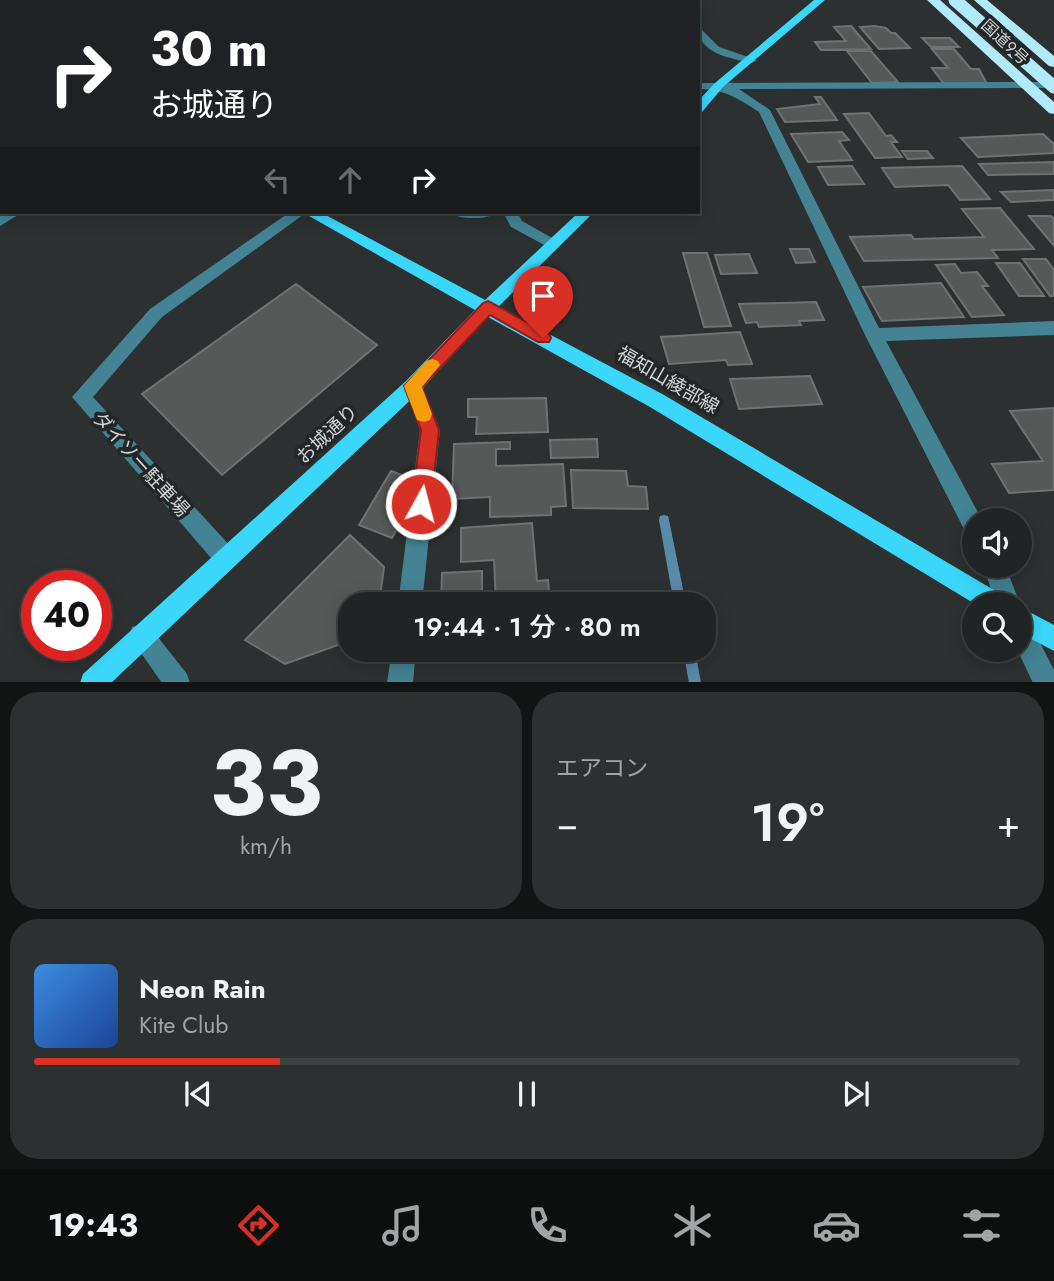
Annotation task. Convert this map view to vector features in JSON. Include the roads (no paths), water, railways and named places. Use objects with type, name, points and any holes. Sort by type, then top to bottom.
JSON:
[{"type":"highway","name":"国道9号","points":[[933,0],[1054,110]]},
{"type":"highway","points":[[955,0],[1054,86]]},
{"type":"highway","points":[[980,0],[1054,63]]},
{"type":"main road","points":[[700,107],[719,85],[752,60],[820,0]]},
{"type":"main road","name":"福知山綾部線","points":[[313,214],[657,401],[976,592]]},
{"type":"main road","name":"お城通り","points":[[92,682],[412,386],[488,307],[585,214]]},
{"type":"main road","points":[[1032,626],[1054,639]]},
{"type":"street","points":[[700,31],[715,49],[752,60]]},
{"type":"street","points":[[719,85],[744,96],[764,110],[874,335],[965,508]]},
{"type":"street","points":[[700,86],[1054,86]]},
{"type":"street","name":"ダイソー駐車場","points":[[226,558],[81,397],[156,313],[297,214]]},
{"type":"street","points":[[511,214],[516,223],[553,243]]},
{"type":"street","points":[[874,335],[1054,328]]},
{"type":"street","points":[[411,592],[430,430],[412,386]]},
{"type":"street","points":[[141,636],[178,682]]},
{"type":"street","points":[[1032,653],[1047,682]]},
{"type":"street","points":[[400,682],[402,662]]},
{"type":"waterway","points":[[664,520],[678,592]]},
{"type":"waterway","points":[[691,662],[695,682]]}]
